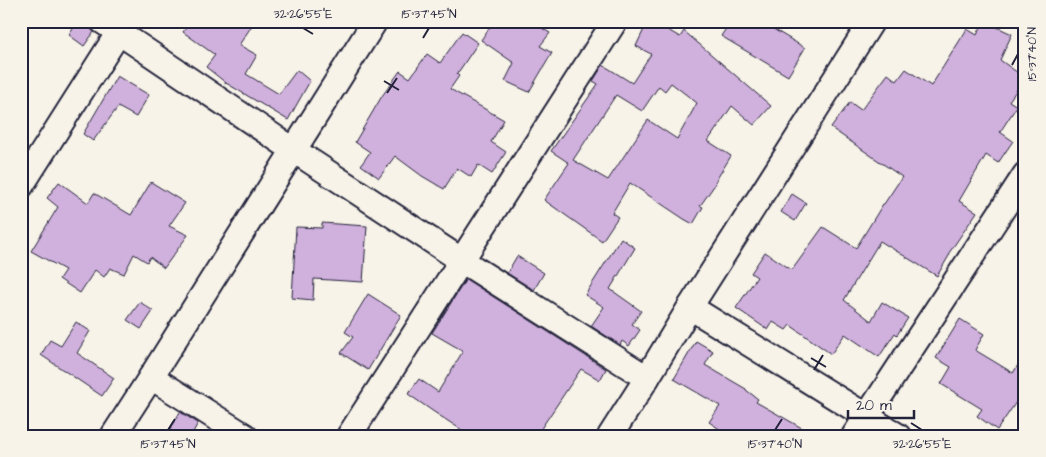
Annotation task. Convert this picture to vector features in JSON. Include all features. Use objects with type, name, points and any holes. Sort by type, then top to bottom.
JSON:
[{"type":"street","points":[[113,436],[376,21]]},
{"type":"street","points":[[349,436],[615,21]]},
{"type":"street","points":[[610,436],[690,306],[872,21]]},
{"type":"street","points":[[21,186],[115,25],[294,151],[647,378]]},
{"type":"street","points":[[854,436],[1025,175]]},
{"type":"street","points":[[690,306],[898,436]]},
{"type":"street","points":[[152,377],[245,436]]},
{"type":"building","points":[[78,21],[88,21],[94,32],[84,46],[69,35]]},
{"type":"building","points":[[191,21],[255,21],[239,45],[257,55],[246,74],[279,94],[297,70],[310,81],[288,120],[226,83],[206,67],[215,55],[183,32]]},
{"type":"building","points":[[494,21],[530,21],[550,33],[540,46],[552,53],[529,92],[505,81],[514,63],[481,40]]},
{"type":"building","points":[[648,21],[652,21],[680,37],[684,31],[771,106],[754,125],[732,106],[708,141],[731,156],[700,206],[703,207],[693,224],[630,183],[612,213],[618,217],[602,241],[544,200],[569,163],[551,151],[598,84],[593,81],[603,65],[632,83],[651,54],[636,46]],"holes":[[[671,83],[697,103],[677,139],[648,120],[608,180],[573,160],[616,95],[642,111],[659,86],[665,91]]]},
{"type":"building","points":[[731,21],[736,21],[748,29],[753,21],[760,21],[805,48],[788,76],[721,36]]},
{"type":"building","points":[[984,21],[1012,34],[1000,60],[1025,78],[1009,101],[1017,106],[1000,132],[1013,141],[998,163],[986,155],[959,201],[977,212],[949,253],[937,276],[880,241],[844,300],[871,321],[882,302],[908,318],[879,357],[845,334],[831,354],[790,325],[786,330],[773,322],[768,330],[736,308],[757,277],[751,273],[765,252],[792,270],[823,227],[856,248],[902,177],[831,128],[850,102],[861,110],[888,74],[897,81],[906,69],[931,86],[967,29],[977,35]]},
{"type":"building","points":[[462,32],[478,43],[457,74],[459,76],[450,89],[504,120],[491,142],[506,152],[492,174],[478,165],[471,177],[457,168],[444,189],[422,176],[395,156],[379,178],[361,165],[370,152],[355,142],[382,96],[400,71],[410,78],[427,54],[440,63]]},
{"type":"building","points":[[117,76],[149,95],[136,117],[118,107],[93,141],[83,134]]},
{"type":"building","points":[[59,182],[88,203],[94,193],[131,215],[151,182],[185,203],[169,226],[188,235],[164,268],[150,257],[147,262],[134,254],[124,274],[110,268],[104,277],[95,270],[80,293],[59,279],[65,270],[31,251],[58,207],[47,198]]},
{"type":"building","points":[[792,194],[806,203],[795,221],[781,212]]},
{"type":"building","points":[[322,223],[367,226],[363,282],[314,279],[313,300],[292,298],[296,227],[322,228]]},
{"type":"building","points":[[621,238],[635,248],[610,289],[641,311],[632,324],[640,330],[629,346],[622,341],[620,345],[591,326],[604,307],[585,295]]},
{"type":"building","points":[[517,256],[544,273],[534,290],[507,273]]},
{"type":"building","points":[[466,279],[606,369],[600,380],[581,369],[536,436],[471,436],[408,394],[419,379],[438,392],[463,351],[432,333]]},
{"type":"building","points":[[368,294],[401,315],[368,370],[341,353],[353,337],[345,332]]},
{"type":"building","points":[[140,302],[153,311],[141,329],[127,320]]},
{"type":"building","points":[[960,319],[984,334],[975,350],[1013,373],[1025,354],[1025,389],[997,430],[977,416],[982,409],[941,384],[951,367],[936,358]]},
{"type":"building","points":[[76,322],[90,331],[77,353],[114,378],[102,396],[41,355],[50,340],[61,346]]},
{"type":"building","points":[[696,341],[713,351],[705,365],[746,389],[758,399],[756,402],[816,436],[730,436],[709,422],[720,406],[674,379]]},
{"type":"building","points":[[180,412],[198,423],[191,436],[166,436]]}]
